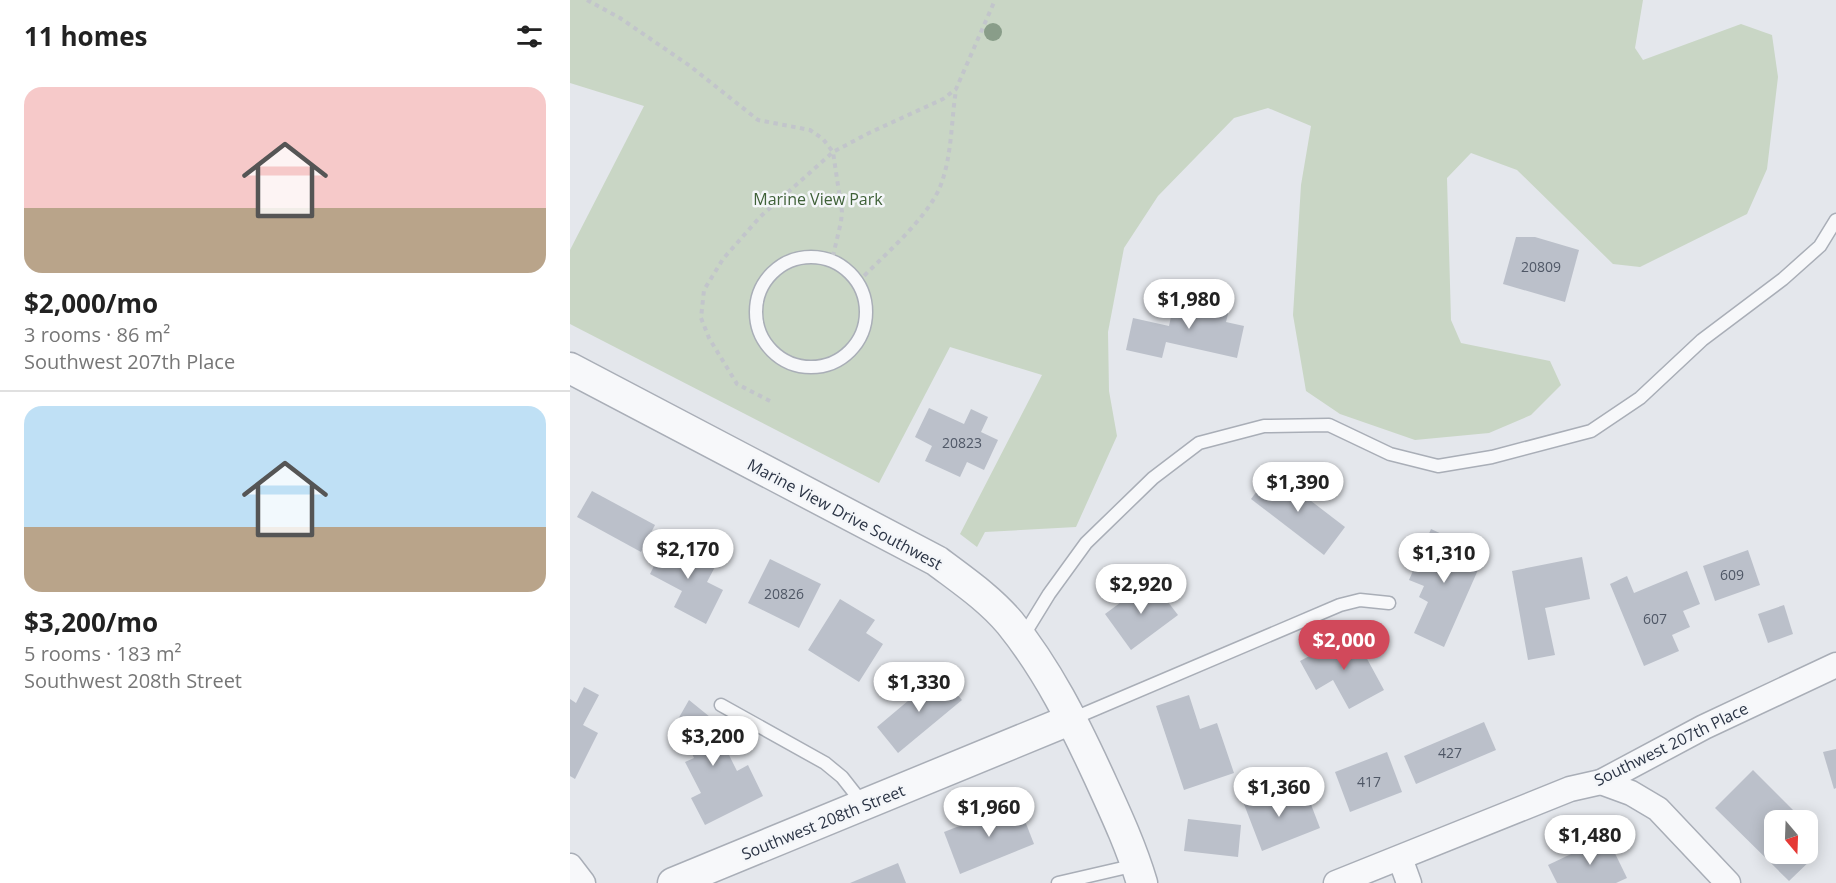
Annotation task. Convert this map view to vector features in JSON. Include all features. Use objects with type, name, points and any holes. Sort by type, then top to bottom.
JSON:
[{"type":"street","name":"Marine View Drive Southwest","points":[[570,368],[937,561],[977,590],[1009,622],[1049,677],[1072,719],[1133,852],[1140,874]]},
{"type":"street","name":"Southwest 207th Place","points":[[1336,883],[1570,789],[1601,782],[1704,727],[1836,665]]},
{"type":"street","name":"Southwest 208th Street","points":[[673,883],[1072,719]]},
{"type":"street","points":[[1601,782],[1631,793],[1658,809],[1728,883]]},
{"type":"street","points":[[1400,858],[1409,883]]},
{"type":"street","points":[[570,866],[584,883]]},
{"type":"lane","points":[[1022,639],[1049,594],[1086,543],[1153,478],[1198,443],[1264,426],[1329,425],[1390,454],[1438,466],[1503,454],[1591,431],[1640,398],[1702,340],[1783,279],[1820,246],[1836,220]]},
{"type":"lane","points":[[815,257],[832,260],[846,269],[858,282],[865,297],[867,315],[863,332],[854,348],[840,359],[823,366],[805,366],[788,362],[774,352],[763,339],[757,323],[756,306],[761,290],[770,276],[783,265],[798,258],[815,257]]},
{"type":"lane","points":[[1072,719],[1341,605],[1360,600],[1389,603]]},
{"type":"lane","points":[[721,705],[825,763],[842,777],[865,806]]},
{"type":"lane","points":[[1058,883],[1140,874]]},
{"type":"path","points":[[587,0],[620,18],[690,66],[758,120],[810,130],[823,138],[833,152],[842,212],[832,260]]},
{"type":"path","points":[[858,282],[929,207],[940,187],[947,160],[956,89],[995,0]]},
{"type":"path","points":[[770,401],[737,384],[709,338],[701,318],[704,290],[723,259],[760,217],[833,152],[944,99],[956,89]]},
{"type":"green space","name":"Marine View Park","points":[[570,0],[1643,0],[1635,48],[1643,60],[1741,24],[1772,35],[1778,77],[1767,169],[1747,214],[1640,267],[1613,264],[1517,170],[1471,153],[1447,178],[1451,320],[1461,343],[1550,361],[1561,385],[1531,415],[1489,433],[1415,440],[1340,414],[1306,391],[1293,315],[1301,185],[1311,126],[1268,108],[1234,118],[1158,196],[1124,248],[1108,332],[1109,391],[1117,436],[1076,527],[985,532],[977,547],[960,534],[1042,375],[950,347],[879,483],[570,324],[570,250],[644,106],[570,83]]},
{"type":"building","points":[[1516,237],[1535,237],[1579,250],[1565,302],[1503,284]]},
{"type":"building","points":[[1176,294],[1230,306],[1226,322],[1244,326],[1237,358],[1166,342],[1162,358],[1126,350],[1133,318],[1169,326]]},
{"type":"building","points":[[929,408],[964,424],[971,409],[988,417],[981,432],[998,440],[984,470],[967,462],[960,477],[925,461],[932,446],[915,437]]},
{"type":"building","points":[[1272,471],[1345,527],[1324,555],[1251,499]]},
{"type":"building","points":[[592,491],[655,525],[641,552],[577,517]]},
{"type":"building","points":[[1431,529],[1485,554],[1444,647],[1414,633],[1428,602],[1419,597],[1424,586],[1409,580]]},
{"type":"building","points":[[667,540],[716,565],[707,582],[723,590],[706,624],[674,607],[682,591],[650,574]]},
{"type":"building","points":[[1748,550],[1760,585],[1715,601],[1703,566]]},
{"type":"building","points":[[1582,557],[1590,599],[1545,608],[1555,655],[1528,660],[1512,571]]},
{"type":"building","points":[[770,559],[821,584],[799,628],[748,603]]},
{"type":"building","points":[[1687,571],[1700,604],[1683,611],[1690,627],[1672,635],[1679,651],[1644,666],[1610,584],[1627,576],[1634,593]]},
{"type":"building","points":[[1151,580],[1178,615],[1131,650],[1105,614]]},
{"type":"building","points":[[840,599],[875,620],[866,633],[883,644],[859,682],[808,650]]},
{"type":"building","points":[[1784,605],[1793,634],[1768,643],[1758,614]]},
{"type":"building","points":[[1353,633],[1384,690],[1349,709],[1333,680],[1316,690],[1300,661]]},
{"type":"building","points":[[940,674],[962,700],[898,753],[877,727]]},
{"type":"building","points":[[584,687],[599,695],[583,725],[598,733],[575,779],[570,776],[570,699],[576,703]]},
{"type":"building","points":[[1189,695],[1200,729],[1217,723],[1234,773],[1184,790],[1156,706]]},
{"type":"building","points":[[689,700],[710,717],[737,771],[748,765],[763,796],[705,825],[691,798],[701,793],[685,762],[694,758],[689,747],[669,735]]},
{"type":"building","points":[[1484,722],[1496,750],[1416,784],[1404,756]]},
{"type":"building","points":[[1836,749],[1836,788],[1834,789],[1823,752]]},
{"type":"building","points":[[1387,752],[1402,792],[1350,812],[1335,772]]},
{"type":"building","points":[[1753,770],[1793,810],[1764,810],[1764,856],[1715,808]]},
{"type":"building","points":[[1271,788],[1278,805],[1307,794],[1320,828],[1262,851],[1242,799]]},
{"type":"building","points":[[1018,803],[1034,844],[960,874],[944,832]]},
{"type":"building","points":[[1188,819],[1241,825],[1238,857],[1184,851]]},
{"type":"building","points":[[1607,837],[1627,878],[1616,883],[1557,883],[1548,865]]},
{"type":"building","points":[[898,863],[906,883],[850,883]]},
{"type":"building","points":[[1772,864],[1807,864],[1789,881]]}]
